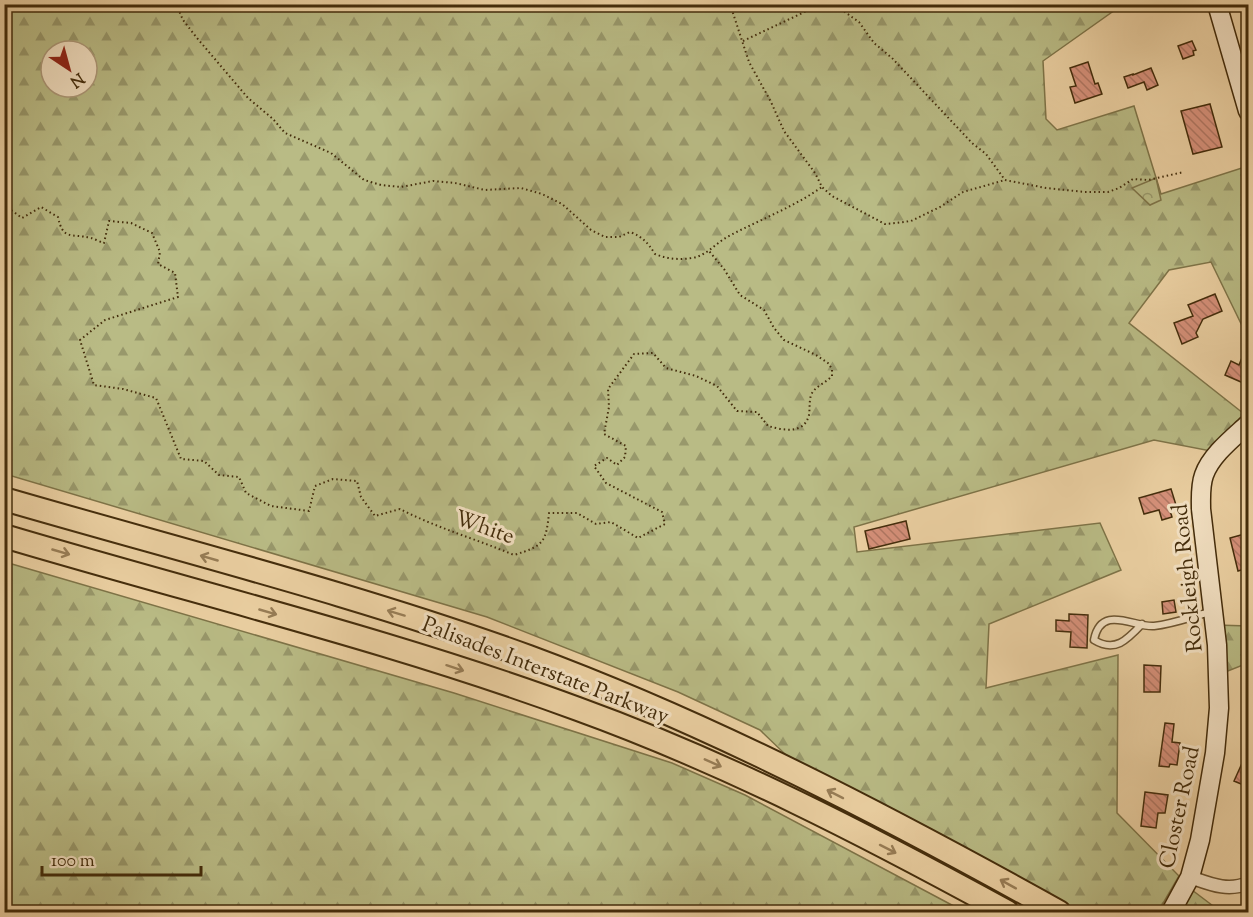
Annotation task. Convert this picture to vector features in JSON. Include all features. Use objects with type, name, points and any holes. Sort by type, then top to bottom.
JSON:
[{"type":"highway","name":"Palisades Interstate Parkway","points":[[4,500],[452,631],[540,661],[677,733],[826,818],[1007,912]]},
{"type":"highway","name":"Palisades Interstate Parkway","points":[[4,536],[446,664],[558,702],[677,733],[892,823],[1059,912]]},
{"type":"street","points":[[1217,4],[1248,111]]},
{"type":"street","name":"Rockleigh Road","points":[[1219,708],[1219,680],[1201,509],[1201,488],[1204,474],[1212,460],[1248,424]]},
{"type":"street","name":"Closter Road","points":[[1171,912],[1191,877],[1208,800],[1219,708]]},
{"type":"street","points":[[1191,877],[1218,887],[1243,886],[1248,883]]},
{"type":"lane","points":[[1142,624],[1128,639],[1116,645],[1102,645],[1094,640],[1095,630],[1115,619],[1129,620],[1150,626],[1174,623],[1213,610]]},
{"type":"path","points":[[176,4],[183,20],[204,46],[248,98],[273,118],[285,134],[331,153],[364,180],[381,185],[401,187],[433,181],[485,190],[521,188],[542,194],[562,204],[591,230],[605,237],[619,237],[630,232],[640,236],[655,254],[664,258],[694,258],[709,251],[726,238],[822,188]]},
{"type":"path","points":[[730,4],[749,63],[784,131],[815,173],[822,188],[832,196],[885,224],[911,221],[940,207],[963,192],[1005,180],[1046,188],[1108,192],[1133,179],[1148,180],[1184,172]]},
{"type":"path","points":[[743,41],[813,8],[840,5],[859,22],[874,43],[892,58],[972,143],[986,154],[1005,180]]},
{"type":"path","name":"White","points":[[4,199],[11,210],[22,218],[41,207],[58,217],[60,228],[64,233],[90,237],[104,243],[109,221],[131,223],[152,233],[160,252],[158,264],[174,273],[178,297],[105,320],[80,340],[94,385],[123,389],[156,398],[181,459],[204,461],[219,475],[238,477],[246,493],[281,508],[309,511],[315,486],[333,479],[357,481],[361,497],[375,516],[400,509],[431,525],[446,528],[514,555],[534,549],[547,536],[549,513],[578,513],[596,524],[611,522],[638,538],[665,524],[662,513],[606,483],[594,466],[607,458],[617,465],[625,457],[626,446],[604,434],[609,407],[608,389],[634,354],[653,353],[666,368],[696,376],[717,386],[737,411],[757,412],[768,426],[786,431],[797,429],[805,422],[811,396],[816,388],[832,376],[832,369],[828,363],[816,355],[784,340],[764,310],[740,295],[724,268],[709,251]]},
{"type":"green space","points":[[4,5],[1122,5],[1043,61],[1046,119],[1057,130],[1134,106],[1161,194],[1248,166],[1248,338],[1211,262],[1169,270],[1129,323],[1248,417],[1216,452],[1154,440],[854,527],[857,552],[1100,523],[1121,570],[989,624],[986,688],[1118,655],[1117,813],[1179,876],[1158,912],[1079,912],[787,756],[760,730],[678,692],[487,617],[5,474]]},
{"type":"green space","points":[[1156,178],[1161,200],[1150,205],[1132,188]]},
{"type":"green space","points":[[5,562],[454,693],[672,763],[745,795],[965,912],[5,912]]},
{"type":"green space","points":[[1216,625],[1248,626],[1248,663],[1218,675]]},
{"type":"green space","points":[[1192,890],[1221,912],[1179,912]]},
{"type":"building","points":[[1192,41],[1196,50],[1193,51],[1194,55],[1183,59],[1178,46]]},
{"type":"building","points":[[1088,62],[1095,84],[1098,83],[1102,94],[1075,103],[1070,87],[1076,86],[1070,68]]},
{"type":"building","points":[[1151,68],[1158,85],[1147,90],[1144,82],[1128,88],[1124,77]]},
{"type":"building","points":[[1210,104],[1222,147],[1193,154],[1181,111]]},
{"type":"building","points":[[1215,294],[1222,311],[1203,319],[1196,333],[1198,337],[1182,344],[1174,323],[1193,316],[1188,305]]},
{"type":"building","points":[[1248,343],[1248,385],[1225,375],[1231,361],[1239,365]]},
{"type":"building","points":[[1171,489],[1176,505],[1169,507],[1172,517],[1162,520],[1159,510],[1144,514],[1139,498]]},
{"type":"building","points":[[906,521],[910,539],[869,549],[865,531]]},
{"type":"building","points":[[1248,533],[1248,568],[1238,571],[1230,538]]},
{"type":"building","points":[[1174,600],[1176,612],[1163,614],[1162,602]]},
{"type":"building","points":[[1069,614],[1088,615],[1087,648],[1070,647],[1071,632],[1056,631],[1056,620],[1069,621]]},
{"type":"building","points":[[1144,665],[1161,666],[1160,692],[1144,692]]},
{"type":"building","points":[[1165,723],[1174,724],[1172,742],[1180,743],[1177,765],[1170,764],[1169,767],[1159,766]]},
{"type":"building","points":[[1248,750],[1248,780],[1246,786],[1234,781]]},
{"type":"building","points":[[1145,792],[1168,795],[1165,813],[1158,813],[1156,828],[1141,826]]}]
